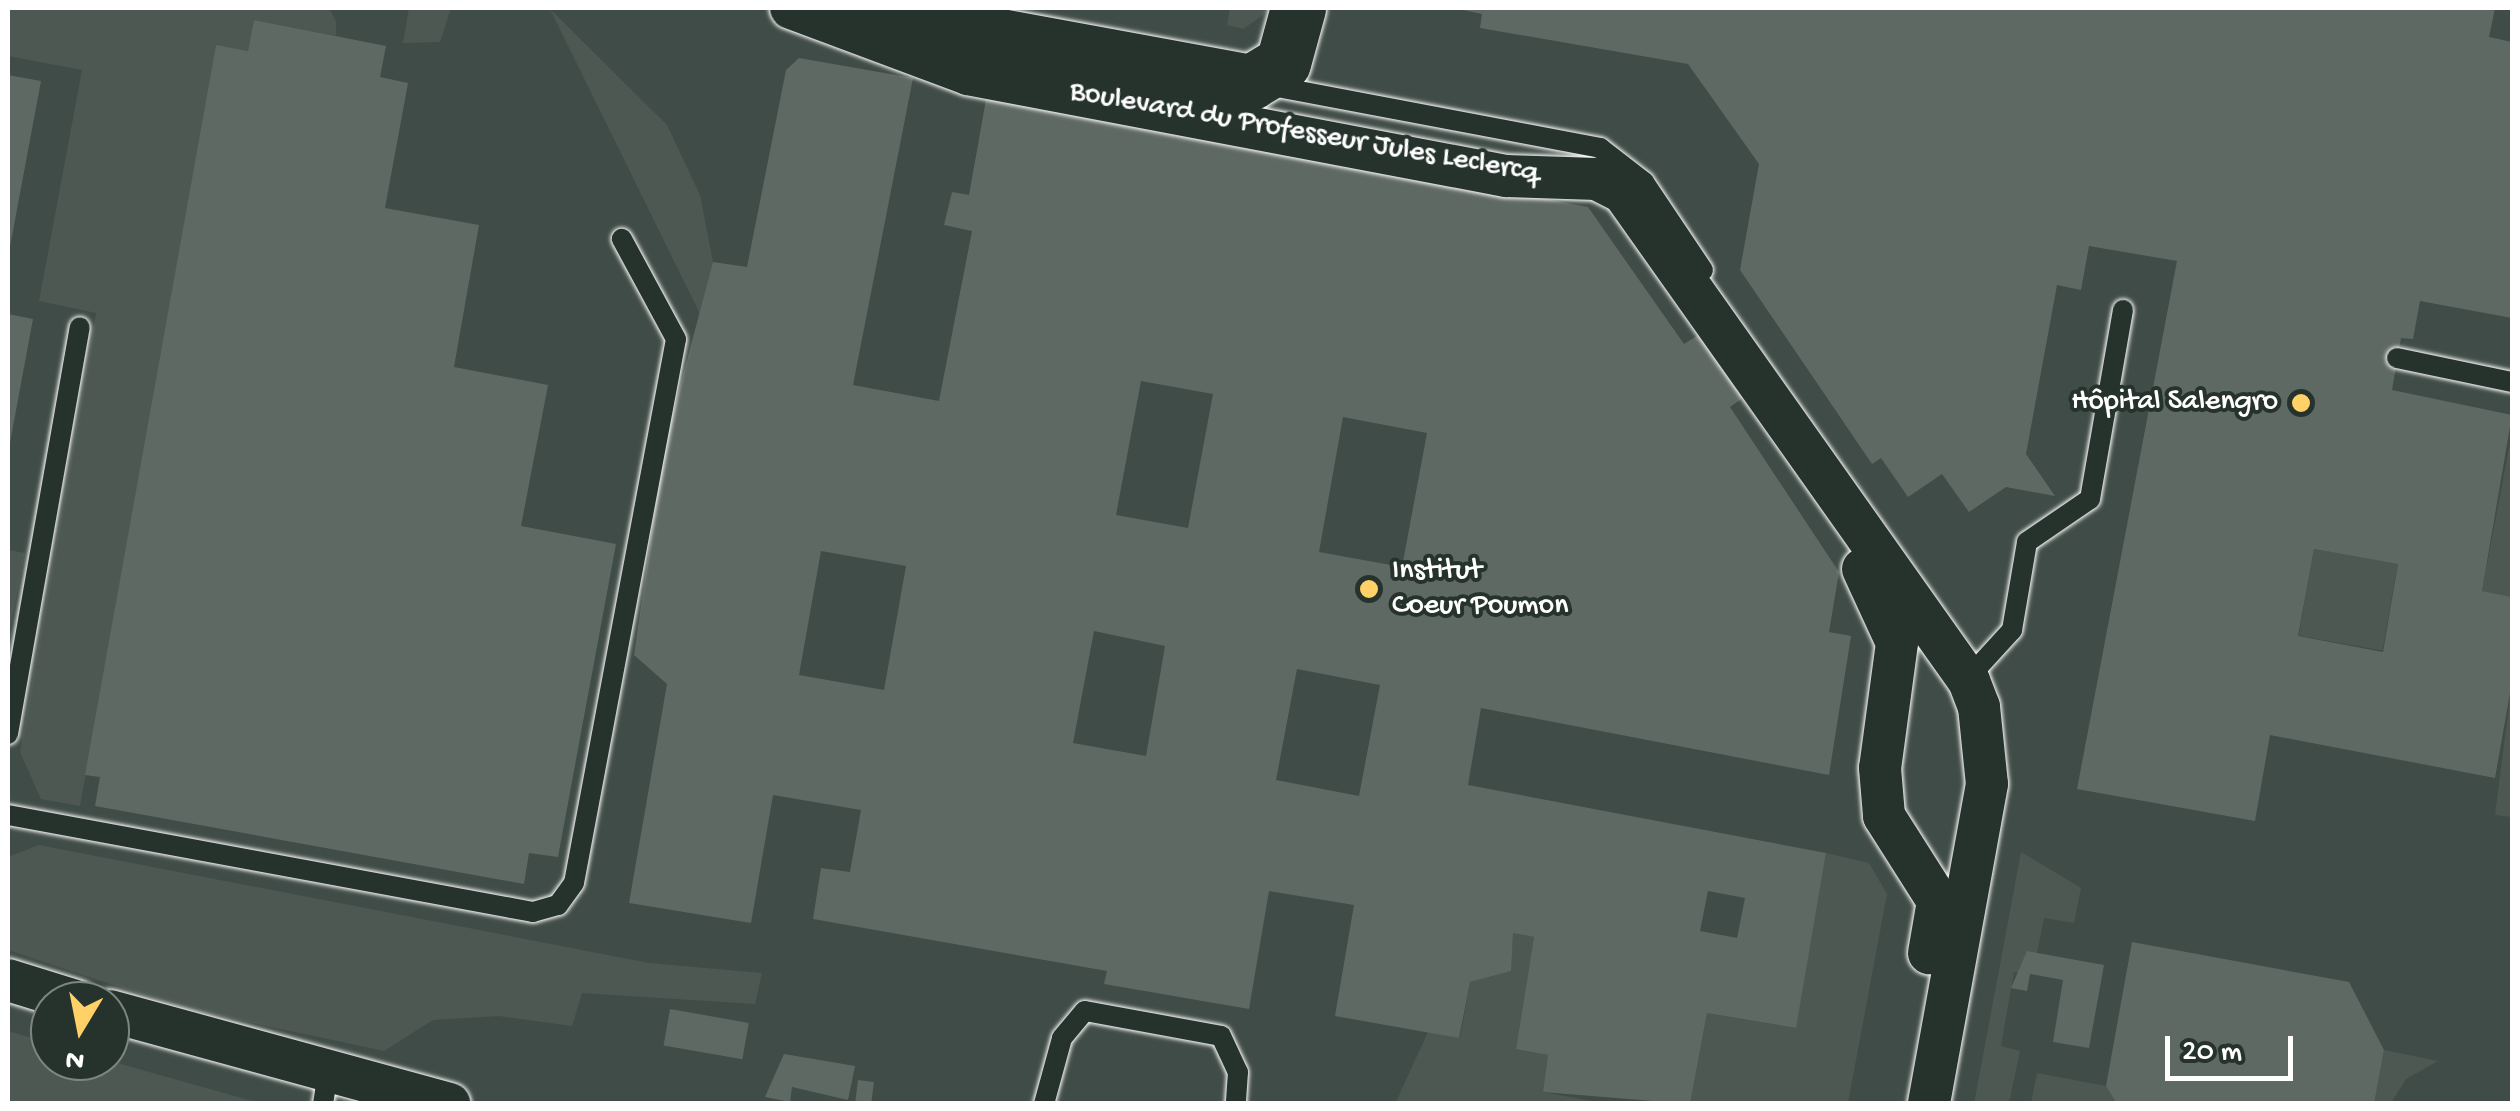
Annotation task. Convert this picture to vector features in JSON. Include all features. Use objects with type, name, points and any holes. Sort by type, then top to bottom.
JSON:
[{"type":"street","name":"Boulevard du Professeur Jules Leclercq","points":[[791,8],[978,76],[1506,176],[1610,182],[1970,681],[1987,784],[1928,1104]]},
{"type":"street","name":"Boulevard du Professeur Jules Leclercq","points":[[848,8],[999,21],[1251,82]]},
{"type":"street","points":[[1251,82],[1283,62],[1298,8]]},
{"type":"street","name":"Boulevard du Professeur Jules Leclercq","points":[[1810,457],[1821,501],[1897,643],[1880,768],[1884,816],[1938,902],[1903,1104]]},
{"type":"street","points":[[130,1018],[326,1089],[450,1104]]},
{"type":"lane","points":[[1251,82],[1577,141],[1628,165],[1958,632],[1970,681]]},
{"type":"lane","points":[[8,815],[533,912],[558,905],[574,884],[676,339],[622,239]]},
{"type":"lane","points":[[1970,681],[2012,630],[2026,542],[2090,499],[2123,310]]},
{"type":"lane","points":[[8,734],[80,328]]},
{"type":"lane","points":[[2398,358],[2512,382]]},
{"type":"lane","points":[[1044,1104],[1062,1038],[1085,1011],[1221,1036],[1238,1072],[1236,1104]]},
{"type":"shaded area","points":[[8,8],[2512,8],[2512,1103],[8,1103]]},
{"type":"shaded area","points":[[8,8],[329,8],[336,21],[336,36],[254,20],[248,51],[216,46],[80,806],[41,799],[20,752],[96,313],[39,301],[82,70],[8,56]]},
{"type":"shaded area","points":[[409,8],[451,8],[440,42],[403,43]]},
{"type":"shaded area","points":[[1230,8],[1273,8],[1243,29],[1227,25]]},
{"type":"shaded area","points":[[550,9],[667,125],[700,195],[713,262],[703,320]]},
{"type":"shaded area","points":[[2512,432],[2512,597],[2482,591]]},
{"type":"shaded area","points":[[2314,549],[2398,564],[2382,650],[2299,636]]},
{"type":"shaded area","points":[[8,550],[25,553],[8,638]]},
{"type":"shaded area","points":[[2512,682],[2512,817],[2495,815]]},
{"type":"shaded area","points":[[39,845],[649,963],[762,973],[755,1004],[582,993],[572,1026],[499,1016],[433,1020],[384,1051],[183,1008],[130,990],[130,981],[102,981],[8,950],[8,857]]},
{"type":"shaded area","points":[[2021,852],[2081,888],[2074,923],[2044,918],[2037,953],[2023,974],[2014,972],[2001,1046],[2020,1051],[2009,1103],[1974,1104]]},
{"type":"shaded area","points":[[1826,853],[1869,863],[1887,894],[1848,1103],[1690,1104],[1707,1013],[1795,1028]]},
{"type":"shaded area","points":[[1513,933],[1534,937],[1516,1049],[1548,1055],[1543,1092],[1602,1103],[1395,1104],[1428,1032],[1460,1038],[1470,982],[1510,971]]},
{"type":"shaded area","points":[[8,1031],[30,1037],[30,1081],[130,1081],[130,1067],[260,1103],[8,1103]]},
{"type":"shaded area","points":[[2384,1050],[2438,1061],[2406,1079],[2391,1103],[2374,1104]]},
{"type":"shaded area","points":[[2037,1073],[2106,1086],[2117,1103],[2031,1104]]},
{"type":"building","name":"Hôpital Salengro","points":[[1454,8],[2495,8],[2489,37],[2512,42],[2512,318],[2420,301],[2413,339],[2401,338],[2392,390],[2512,415],[2482,591],[2512,597],[2512,682],[2495,778],[2270,735],[2255,821],[2077,789],[2177,261],[2089,246],[2081,290],[2057,285],[2026,454],[2055,496],[2006,487],[1969,512],[1942,474],[1908,497],[1881,458],[1872,464],[1740,270],[1759,164],[1688,64],[1480,28],[1482,14]],"holes":[[[2314,549],[2398,564],[2383,652],[2298,636]]]},
{"type":"building","points":[[254,20],[386,46],[380,77],[408,83],[385,208],[479,225],[454,367],[548,385],[521,526],[616,544],[558,857],[529,853],[524,884],[95,806],[100,777],[85,775],[216,45],[248,51]]},
{"type":"building","name":"Institut Coeur Poumon","points":[[799,58],[913,78],[853,385],[939,401],[972,231],[944,225],[952,192],[969,195],[987,94],[1588,207],[1684,344],[1708,329],[1751,392],[1730,407],[1839,572],[1829,632],[1851,636],[1829,775],[1481,708],[1468,785],[1826,853],[1796,1028],[1707,1013],[1690,1104],[1543,1092],[1548,1055],[1516,1049],[1534,937],[1513,933],[1511,971],[1470,982],[1459,1038],[1335,1016],[1354,905],[1269,891],[1249,1009],[1104,984],[1107,971],[813,919],[821,868],[850,872],[861,810],[773,795],[751,923],[629,903],[667,684],[634,655],[664,447],[713,262],[747,267],[786,70]],"holes":[[[1141,381],[1213,394],[1188,528],[1116,515]],[[1343,417],[1427,433],[1402,567],[1319,552]],[[821,551],[906,566],[884,690],[799,675]],[[1094,631],[1165,646],[1146,756],[1073,743]],[[1297,669],[1380,685],[1359,796],[1276,780]],[[1708,891],[1745,898],[1737,938],[1700,931]]]},
{"type":"building","points":[[8,75],[41,81],[9,252],[8,252]]},
{"type":"building","points":[[8,314],[33,319],[9,448],[8,448]]},
{"type":"building","points":[[2132,942],[2349,982],[2384,1050],[2374,1104],[2117,1104],[2106,1086]]},
{"type":"building","points":[[2027,951],[2104,965],[2089,1048],[2053,1042],[2063,980],[2030,974],[2027,991],[2011,988]]},
{"type":"building","points":[[670,1009],[749,1023],[742,1059],[664,1045]]},
{"type":"building","points":[[784,1054],[855,1066],[848,1100],[792,1087],[790,1102],[765,1097]]},
{"type":"building","points":[[858,1080],[874,1082],[871,1103],[855,1101]]},
{"type":"place","name":"Hôpital Salengro","points":[[2301,403]]},
{"type":"place","name":"Institut Coeur Poumon","points":[[1369,589]]}]
